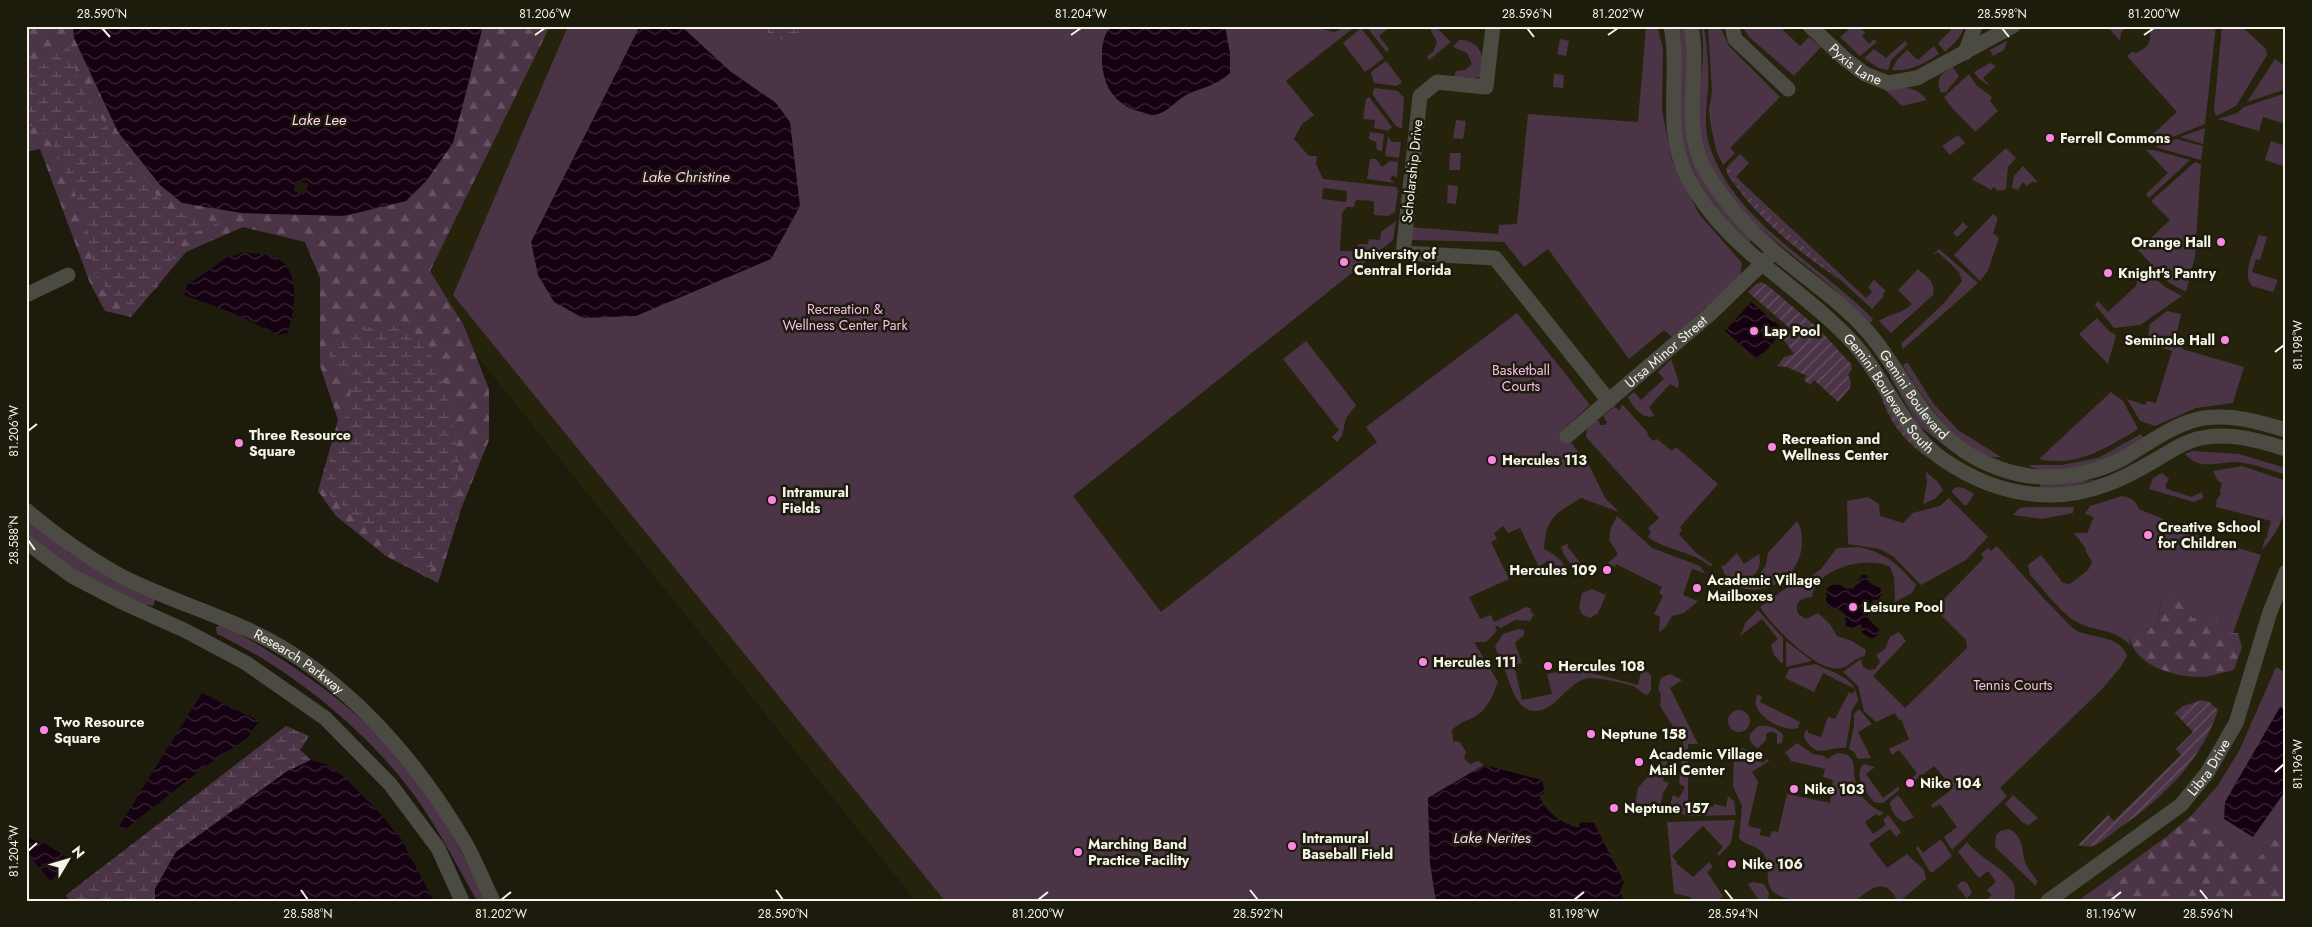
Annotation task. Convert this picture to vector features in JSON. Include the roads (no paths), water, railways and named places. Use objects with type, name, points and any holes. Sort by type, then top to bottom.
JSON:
[{"type":"street","name":"Scholarship Drive","points":[[1493,26],[1486,87],[1437,82],[1420,96],[1402,253],[1495,258],[1609,401]]},
{"type":"street","name":"Gemini Boulevard South","points":[[1671,26],[1675,71],[1672,114],[1674,134],[1680,159],[1704,204],[1741,247],[1823,314],[1854,343],[1923,441],[1939,456],[1970,477],[2008,491],[2052,495],[2086,492],[2129,476],[2183,444],[2200,438],[2235,436],[2259,440],[2286,449]]},
{"type":"street","name":"Gemini Boulevard","points":[[1691,26],[1695,64],[1692,123],[1699,158],[1712,182],[1727,202],[1774,251],[1832,297],[1866,330],[1884,352],[1925,412],[1943,434],[1957,446],[1992,465],[2012,472],[2050,478],[2092,471],[2121,459],[2168,432],[2203,419],[2244,418],[2286,430]]},
{"type":"street","points":[[1732,26],[1734,39],[1788,89]]},
{"type":"street","name":"Pyxis Lane","points":[[1810,26],[1845,59],[1865,74],[1888,83],[1917,78],[1965,54],[2013,26]]},
{"type":"street","points":[[1965,54],[1975,26]]},
{"type":"street","name":"Ursa Minor Street","points":[[1567,436],[1710,314],[1762,265],[1774,251]]},
{"type":"street","points":[[26,295],[68,275]]},
{"type":"street","points":[[1870,364],[1884,352]]},
{"type":"street","points":[[2121,459],[2129,476]]},
{"type":"street","name":"Research Parkway","points":[[26,510],[45,526],[119,575],[252,632],[299,658],[338,688],[377,725],[426,783],[464,841],[493,901]]},
{"type":"street","name":"Research Parkway","points":[[26,542],[72,576],[124,603],[186,631],[246,663],[325,718],[390,784],[438,848],[462,901]]},
{"type":"street","name":"Libra Drive","points":[[2048,901],[2181,805],[2207,773],[2236,723],[2270,612],[2286,572]]},
{"type":"water","name":"Lake Lee","points":[[73,26],[483,26],[453,143],[427,180],[406,201],[344,216],[241,213],[182,203],[160,185],[118,132],[74,38]]},
{"type":"water","name":"Lake Christine","points":[[640,26],[681,26],[730,71],[776,103],[790,122],[800,206],[771,259],[636,316],[583,318],[554,302],[538,275],[531,242]]},
{"type":"water","points":[[1112,26],[1225,26],[1230,53],[1230,73],[1215,84],[1186,95],[1167,110],[1158,114],[1150,115],[1132,109],[1116,98],[1104,74],[1102,65],[1103,43],[1105,35]]},
{"type":"water","points":[[241,253],[269,255],[280,260],[287,267],[292,277],[294,288],[293,312],[288,333],[278,335],[233,313],[184,295],[187,285],[228,257]]},
{"type":"water","name":"Lap Pool","points":[[1751,302],[1784,330],[1758,360],[1725,331]]},
{"type":"water","name":"Leisure Pool","points":[[1862,575],[1866,575],[1870,583],[1880,588],[1882,594],[1878,600],[1873,600],[1867,610],[1869,620],[1880,630],[1879,634],[1872,639],[1862,633],[1861,624],[1852,628],[1846,626],[1845,614],[1837,608],[1829,608],[1826,599],[1827,588],[1837,584],[1846,589],[1854,588]]},
{"type":"water","points":[[202,693],[259,721],[248,737],[199,771],[127,828],[119,826]]},
{"type":"water","points":[[2280,707],[2286,710],[2286,790],[2253,837],[2224,819],[2225,802]]},
{"type":"water","points":[[311,760],[328,765],[346,779],[377,810],[401,839],[434,901],[155,901],[155,889],[176,852],[286,772]]},
{"type":"water","name":"Lake Nerites","points":[[1484,765],[1542,780],[1545,793],[1539,796],[1550,812],[1566,823],[1579,828],[1580,822],[1594,823],[1624,882],[1620,891],[1624,901],[1436,901],[1430,863],[1428,798]]},
{"type":"water","points":[[26,837],[47,845],[73,861],[50,881],[26,851]]},
{"type":"place","name":"Ferrell Commons","points":[[2050,138]]},
{"type":"place","name":"Orange Hall","points":[[2221,242]]},
{"type":"place","name":"University of Central Florida","points":[[1344,262]]},
{"type":"place","name":"Knight's Pantry","points":[[2108,273]]},
{"type":"place","name":"Lap Pool","points":[[1754,331]]},
{"type":"place","name":"Seminole Hall","points":[[2225,340]]},
{"type":"place","name":"Three Resource Square","points":[[239,443]]},
{"type":"place","name":"Recreation and Wellness Center","points":[[1772,447]]},
{"type":"place","name":"Hercules 113","points":[[1492,460]]},
{"type":"place","name":"Intramural Fields","points":[[772,500]]},
{"type":"place","name":"Creative School for Children","points":[[2148,535]]},
{"type":"place","name":"Hercules 109","points":[[1607,570]]},
{"type":"place","name":"Academic Village Mailboxes","points":[[1697,588]]},
{"type":"place","name":"Leisure Pool","points":[[1853,607]]},
{"type":"place","name":"Hercules 111","points":[[1423,662]]},
{"type":"place","name":"Hercules 108","points":[[1548,666]]},
{"type":"place","name":"Two Resource Square","points":[[44,730]]},
{"type":"place","name":"Neptune 158","points":[[1591,734]]},
{"type":"place","name":"Academic Village Mail Center","points":[[1639,762]]},
{"type":"place","name":"Nike 104","points":[[1910,783]]},
{"type":"place","name":"Nike 103","points":[[1794,789]]},
{"type":"place","name":"Neptune 157","points":[[1614,808]]},
{"type":"place","name":"Intramural Baseball Field","points":[[1292,846]]},
{"type":"place","name":"Marching Band Practice Facility","points":[[1078,852]]},
{"type":"place","name":"Nike 106","points":[[1732,864]]},
{"type":"park label","name":"Recreation & Wellness Center Park","points":[[845,318]]},
{"type":"park label","name":"Basketball Courts","points":[[1521,378]]},
{"type":"park label","name":"Tennis Courts","points":[[2013,685]]}]
